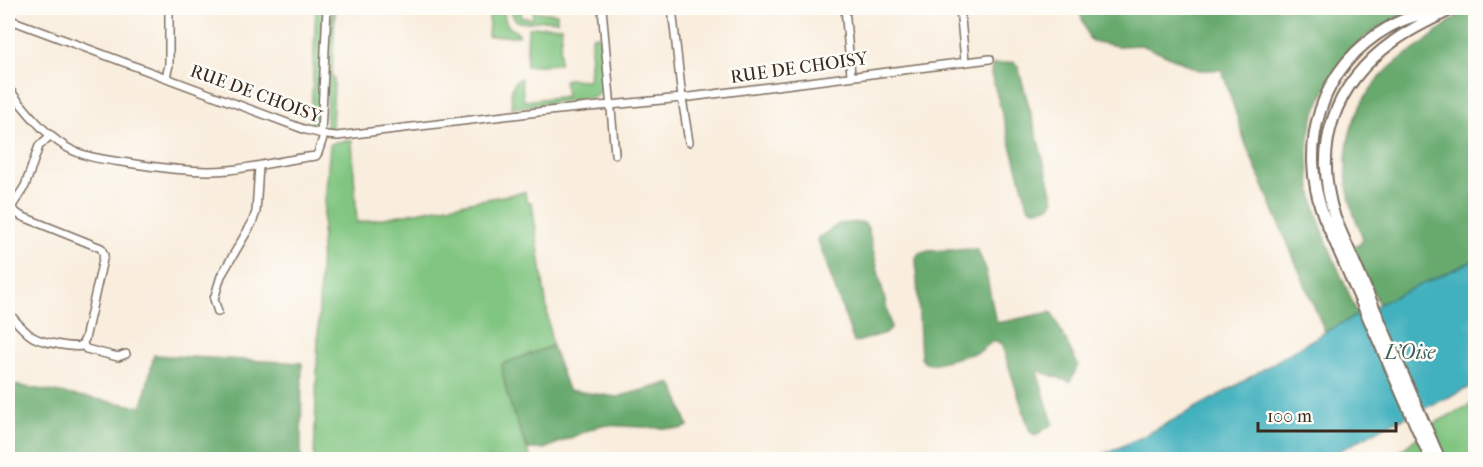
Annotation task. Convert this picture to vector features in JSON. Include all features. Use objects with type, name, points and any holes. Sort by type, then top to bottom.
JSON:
[{"type":"main road","points":[[1440,459],[1322,209],[1316,192],[1312,152],[1318,116],[1325,97],[1341,70],[1360,48],[1389,27],[1445,8]]},
{"type":"main road","points":[[1345,254],[1325,175],[1326,144],[1334,117],[1357,77],[1379,53],[1406,33],[1454,8]]},
{"type":"main road","points":[[1393,362],[1431,459]]},
{"type":"street","points":[[166,77],[169,65],[169,8]]},
{"type":"street","points":[[8,88],[51,135],[66,147],[91,157],[194,171],[228,170],[316,156],[322,134],[327,8]]},
{"type":"street","points":[[603,8],[615,154]]},
{"type":"street","points":[[672,8],[689,142]]},
{"type":"street","points":[[845,8],[852,75]]},
{"type":"street","points":[[960,8],[965,61]]},
{"type":"street","name":"RUE DE CHOISY","points":[[8,19],[322,134],[337,136],[682,98],[990,59]]},
{"type":"street","points":[[8,312],[35,338],[73,347],[79,347],[85,339],[105,255],[103,250],[9,210],[25,186],[39,146],[51,135]]},
{"type":"street","points":[[218,312],[214,299],[220,276],[252,223],[256,212],[259,166]]},
{"type":"street","points":[[82,344],[86,349],[118,357],[126,354]]},
{"type":"green space","points":[[316,8],[325,8],[319,119],[315,126],[311,124],[311,118]]},
{"type":"green space","points":[[331,8],[335,8],[332,78],[334,79],[332,130],[327,130],[328,67],[326,60],[329,58]]},
{"type":"green space","points":[[490,8],[504,8],[507,23],[511,29],[519,33],[519,36],[488,36]]},
{"type":"green space","points":[[510,8],[522,8],[521,17],[532,19],[534,11],[557,14],[557,21],[519,22],[514,18]]},
{"type":"green space","points":[[1078,8],[1425,8],[1385,25],[1366,36],[1350,50],[1328,85],[1312,123],[1308,148],[1313,197],[1328,246],[1358,315],[1325,332],[1246,145],[1222,70],[1198,70],[1141,45],[1117,46],[1092,41]]},
{"type":"green space","points":[[1469,8],[1475,8],[1475,260],[1379,304],[1353,248],[1363,239],[1347,187],[1347,146],[1352,126],[1359,108],[1383,75],[1399,60]]},
{"type":"green space","points":[[562,27],[559,64],[526,66],[529,28]]},
{"type":"green space","points":[[594,35],[599,36],[604,86],[595,97],[512,108],[511,95],[514,83],[521,78],[524,101],[566,96],[564,80],[589,80]]},
{"type":"green space","points":[[1013,62],[1018,66],[1054,200],[1051,205],[1039,210],[1033,210],[1028,206],[991,74],[992,65]]},
{"type":"green space","points":[[352,140],[357,223],[525,192],[526,200],[532,203],[552,346],[503,364],[509,401],[531,459],[314,460],[321,246],[330,145],[335,142]]},
{"type":"green space","points":[[861,222],[868,228],[891,329],[888,332],[854,342],[818,238],[839,224]]},
{"type":"green space","points":[[977,249],[985,267],[995,319],[1003,322],[1052,313],[1078,365],[1070,382],[1037,372],[1053,424],[1035,435],[1030,432],[1002,345],[998,342],[993,341],[979,352],[932,364],[925,363],[921,358],[916,258],[919,253],[925,251]]},
{"type":"green space","points":[[552,346],[568,390],[617,397],[672,384],[688,426],[682,429],[601,425],[544,449],[528,449],[508,396],[502,364]]},
{"type":"green space","points":[[154,355],[302,363],[301,459],[8,459],[8,384],[142,407]]},
{"type":"green space","points":[[1475,402],[1475,459],[1389,460],[1437,422]]},
{"type":"water","name":"L’Oise","points":[[1475,260],[1475,385],[1382,428],[1324,459],[1087,460],[1144,436],[1232,388],[1325,332],[1387,300]]}]
